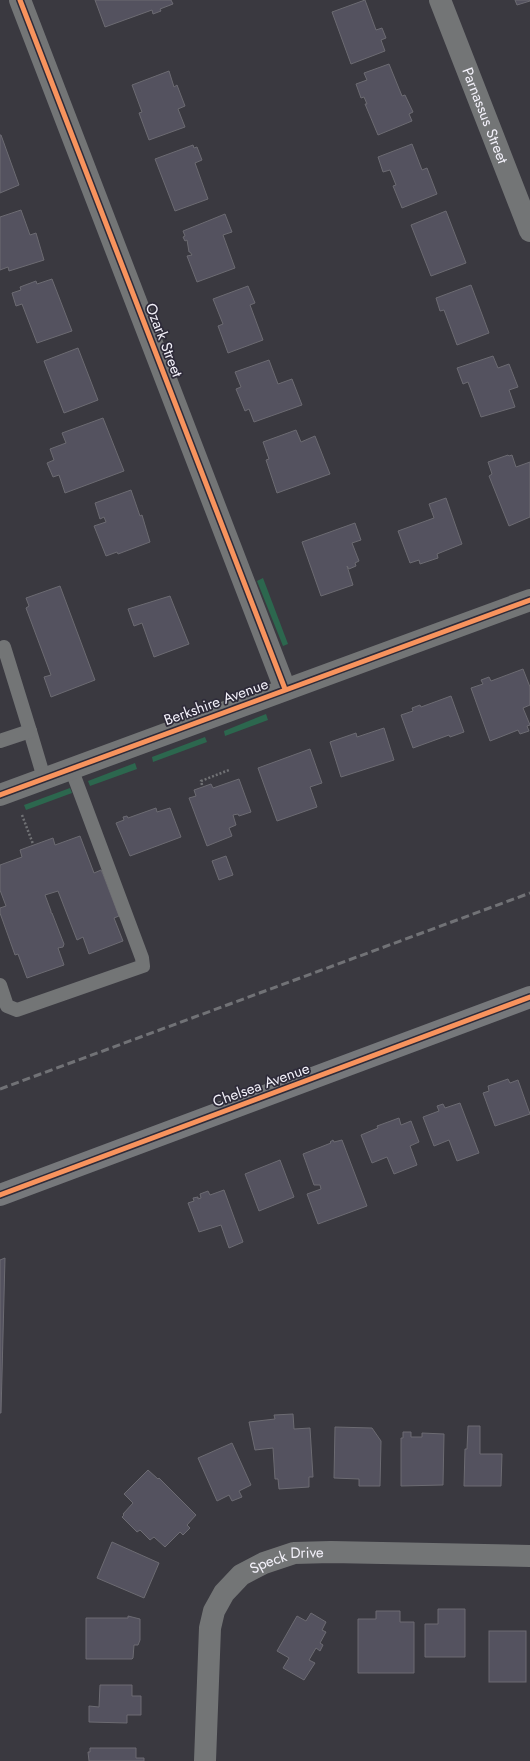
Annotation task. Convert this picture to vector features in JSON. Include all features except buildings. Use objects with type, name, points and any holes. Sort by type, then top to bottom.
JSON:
[{"type":"street","name":"Ozark Street","points":[[20,0],[285,689]]},
{"type":"street","name":"Parnassus Street","points":[[440,0],[530,231]]},
{"type":"street","name":"Berkshire Avenue","points":[[0,795],[530,600]]},
{"type":"street","name":"Chelsea Avenue","points":[[0,1195],[530,997]]},
{"type":"street","name":"Speck Drive","points":[[205,1761],[210,1628],[214,1611],[224,1593],[241,1575],[264,1562],[294,1553],[331,1552],[530,1556]]},
{"type":"lane","points":[[4,647],[44,778]]},
{"type":"lane","points":[[0,741],[30,731]]},
{"type":"lane","points":[[0,985],[7,1006],[17,1010],[143,966],[142,958],[71,768]]},
{"type":"path","points":[[202,785],[201,780],[229,770]]},
{"type":"path","points":[[22,815],[33,844]]},
{"type":"green space","points":[[263,578],[288,644],[283,646],[257,581]]},
{"type":"green space","points":[[266,714],[268,720],[225,736],[224,731]]},
{"type":"green space","points":[[205,737],[207,742],[153,762],[152,757]]},
{"type":"green space","points":[[135,763],[137,769],[90,786],[88,781]]},
{"type":"green space","points":[[70,788],[72,793],[26,810],[24,805]]},
{"type":"railway","points":[[0,1089],[530,893]]},
{"type":"cycle path","points":[[20,0],[285,689]]},
{"type":"cycle path","points":[[0,795],[530,600]]},
{"type":"cycle path","points":[[0,1195],[530,997]]}]
